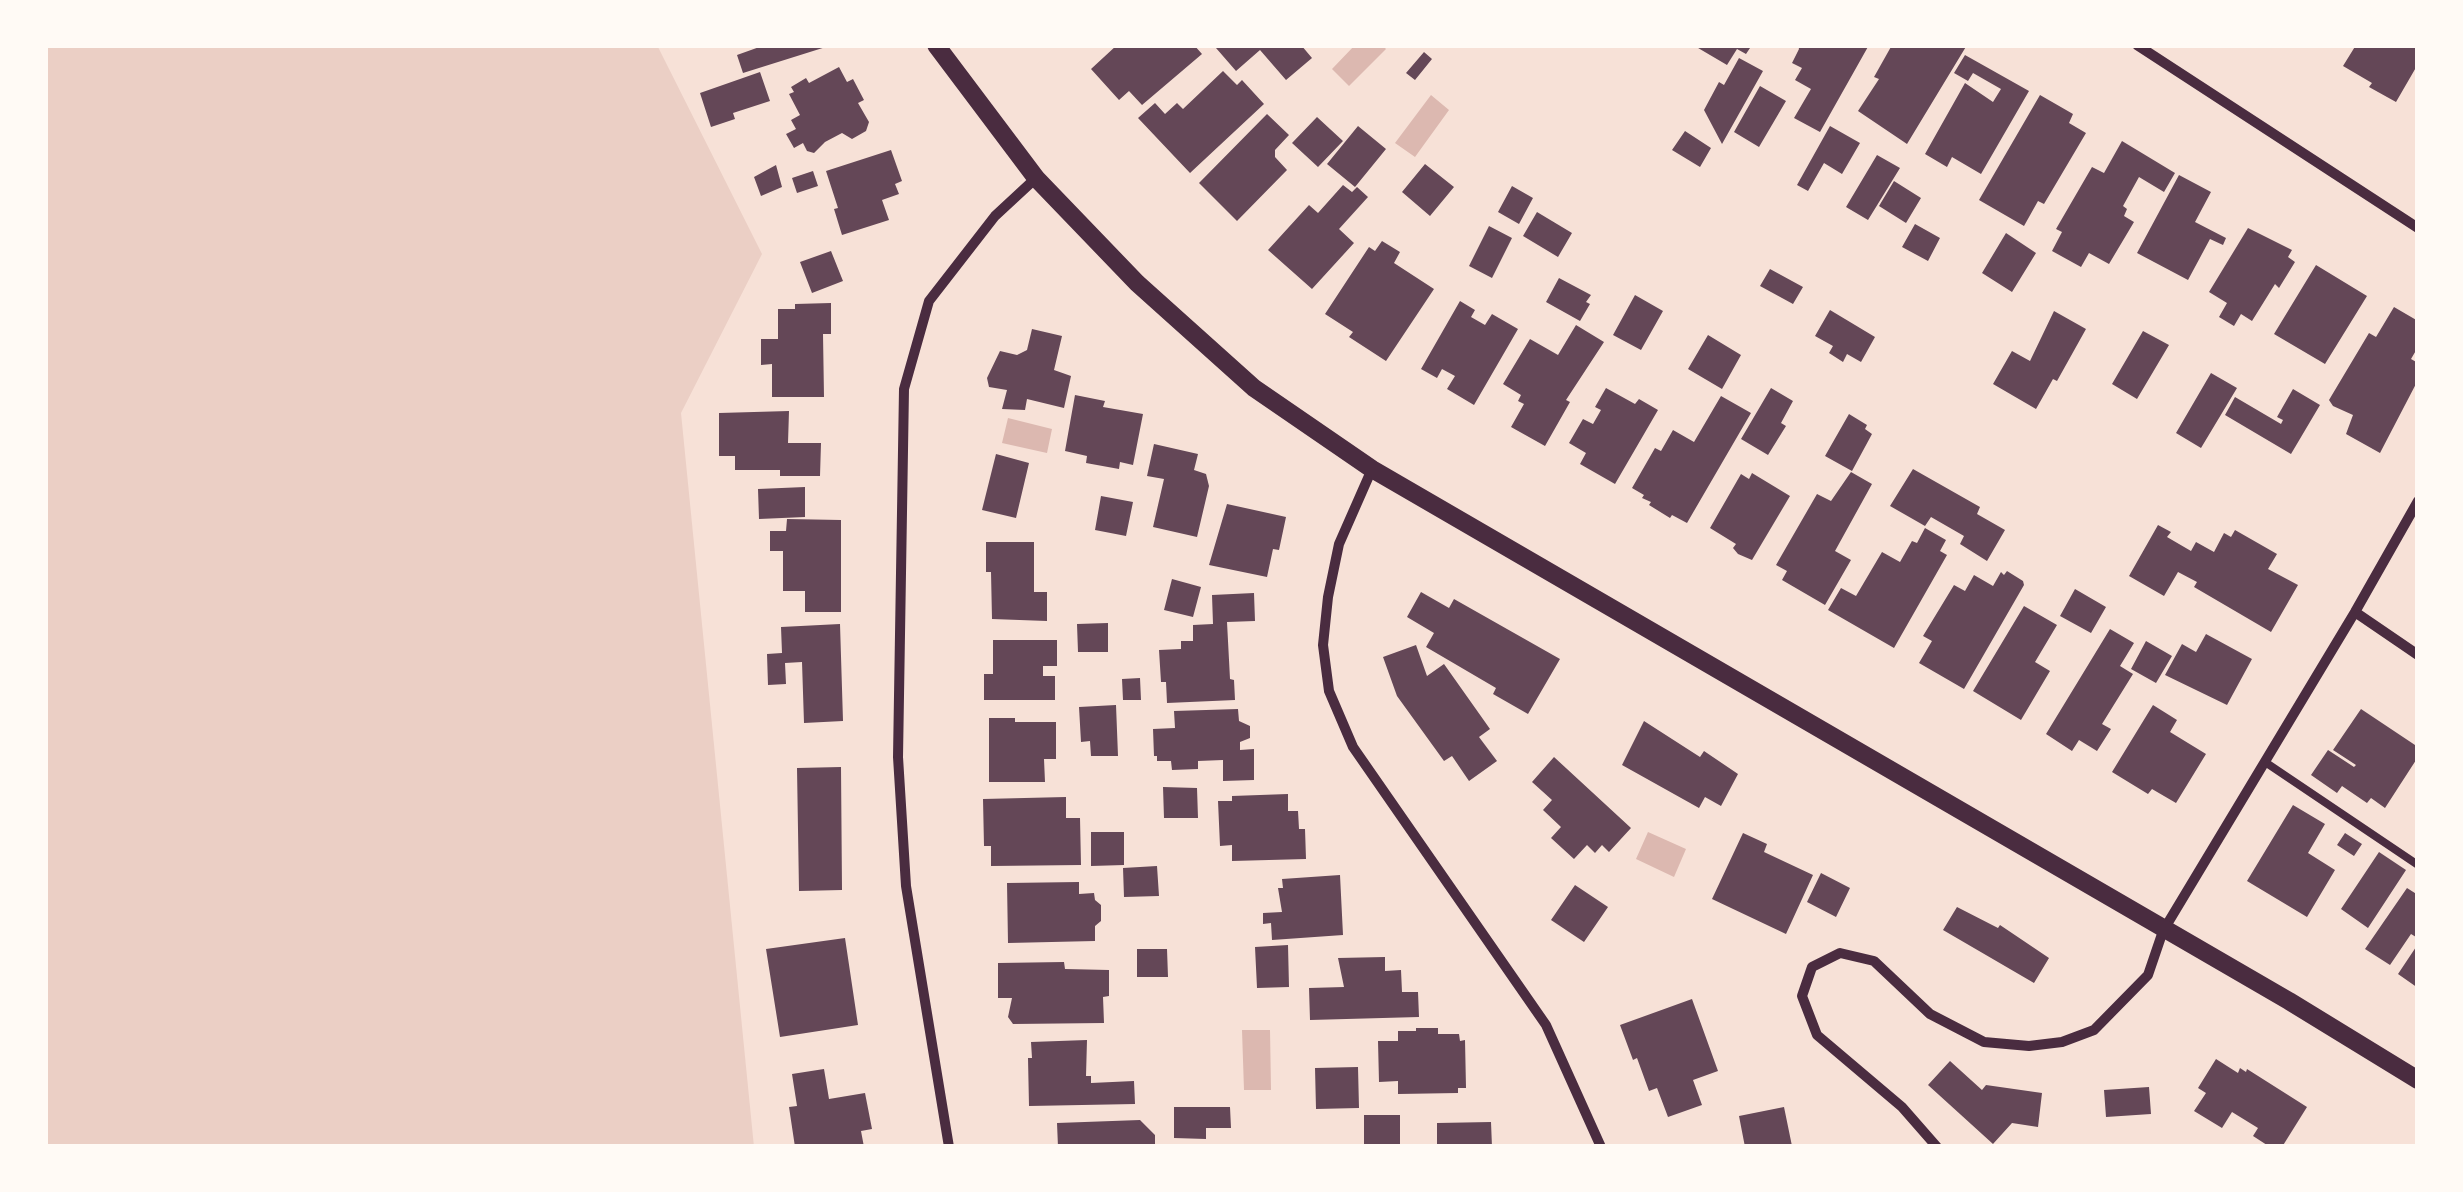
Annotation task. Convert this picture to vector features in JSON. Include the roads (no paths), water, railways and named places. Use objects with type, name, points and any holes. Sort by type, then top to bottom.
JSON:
[{"type":"street","points":[[936,45],[1036,178],[1137,284],[1254,388],[1372,469],[2289,1001],[2418,1080]]},
{"type":"street","points":[[2137,45],[2418,228]]},
{"type":"street","points":[[949,1147],[906,886],[900,776],[904,390],[929,302],[995,216],[1036,178]]},
{"type":"street","points":[[1372,469],[1339,544],[1328,597],[1323,644],[1328,692],[1353,747],[1546,1025],[1600,1147]]},
{"type":"street","points":[[1937,1147],[1902,1107],[1816,1034],[1802,996],[1812,967],[1840,953],[1874,961],[1930,1014],[1984,1042],[2029,1046],[2062,1042],[2094,1030],[2148,975],[2163,931],[2418,501]]},
{"type":"street","points":[[2355,612],[2418,654]]},
{"type":"lane","points":[[2265,762],[2418,865]]}]
